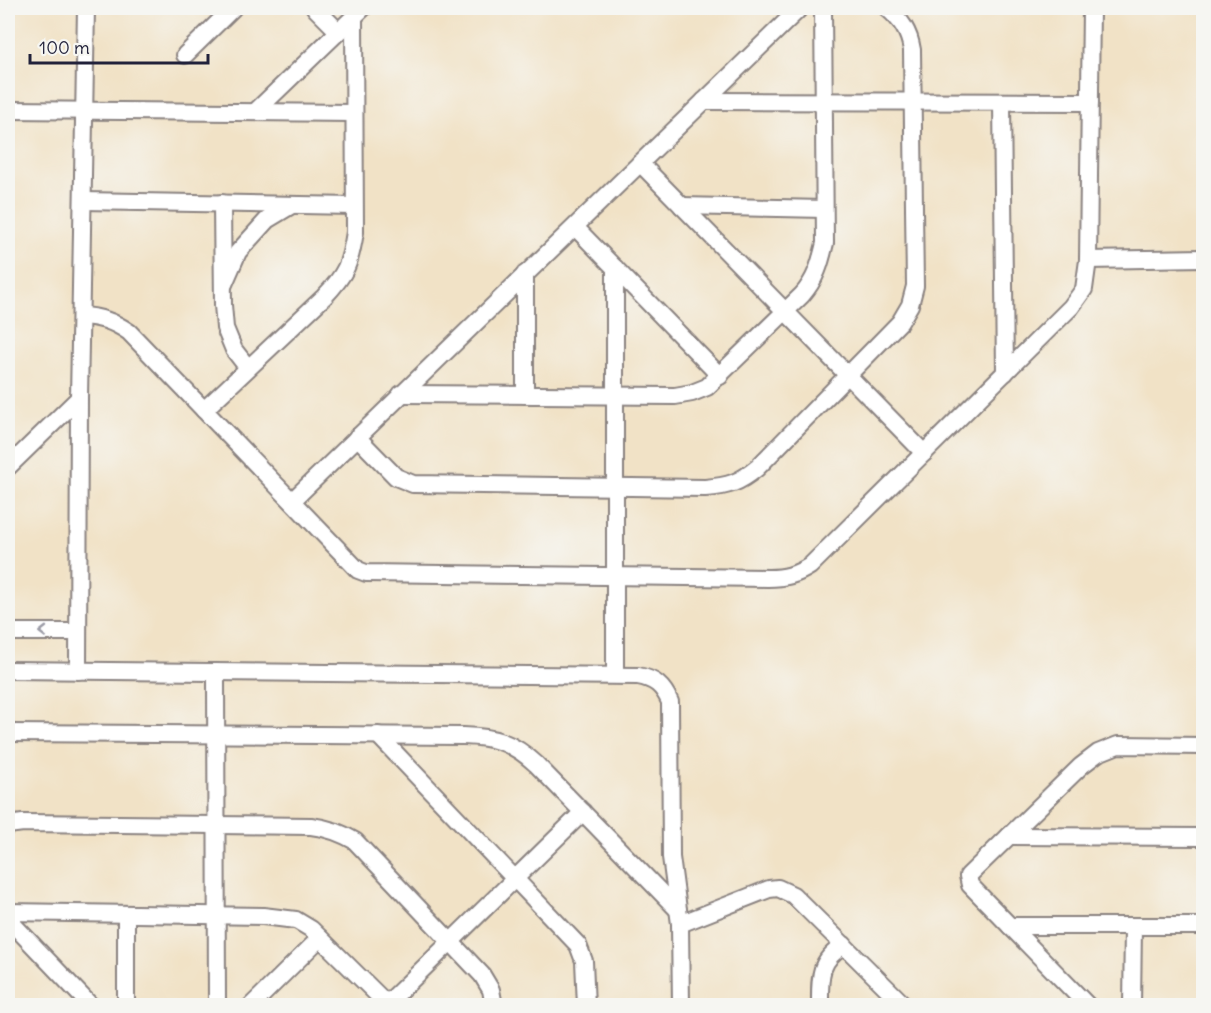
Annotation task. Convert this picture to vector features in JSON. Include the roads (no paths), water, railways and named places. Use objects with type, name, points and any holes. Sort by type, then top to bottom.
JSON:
[{"type":"street","points":[[78,671],[79,398],[86,8]]},
{"type":"street","points":[[185,55],[233,8]]},
{"type":"street","points":[[315,8],[338,31]]},
{"type":"street","points":[[292,501],[801,8]]},
{"type":"street","points":[[401,394],[675,396],[707,387],[720,376],[785,312],[813,282],[817,273],[825,243],[823,8]]},
{"type":"street","points":[[357,437],[396,477],[413,484],[705,488],[726,486],[743,480],[900,322],[910,305],[915,286],[912,50],[910,36],[903,23],[887,8]]},
{"type":"street","points":[[81,316],[98,317],[115,322],[129,332],[358,570],[366,573],[776,578],[797,574],[810,566],[1005,373],[1078,299],[1084,289],[1088,260],[1091,8]]},
{"type":"street","points":[[255,112],[358,12]]},
{"type":"street","points":[[204,410],[341,279],[351,257],[354,232],[354,113],[358,12]]},
{"type":"street","points":[[704,102],[1090,102]]},
{"type":"street","points":[[1002,102],[1005,373]]},
{"type":"street","points":[[8,110],[354,113]]},
{"type":"street","points":[[640,163],[924,453]]},
{"type":"street","points":[[82,201],[354,206]]},
{"type":"street","points":[[222,203],[225,328],[234,350],[248,368]]},
{"type":"street","points":[[223,288],[238,252],[267,220],[292,205]]},
{"type":"street","points":[[682,206],[824,209]]},
{"type":"street","points":[[575,226],[720,376]]},
{"type":"street","points":[[1088,260],[1203,258]]},
{"type":"street","points":[[615,268],[615,675]]},
{"type":"street","points":[[525,274],[525,395]]},
{"type":"street","points":[[8,467],[79,398]]},
{"type":"street","points":[[8,632],[78,632]]},
{"type":"street","points":[[8,670],[615,675],[649,678],[666,691],[670,702],[672,857],[679,917],[681,1005]]},
{"type":"street","points":[[216,672],[217,1005]]},
{"type":"street","points":[[8,733],[463,736],[503,741],[521,750],[583,812],[679,917]]},
{"type":"street","points":[[378,735],[578,945],[584,961],[586,1005]]},
{"type":"street","points":[[1088,1005],[970,885],[968,879],[970,873],[1081,766],[1098,753],[1118,745],[1203,746]]},
{"type":"street","points":[[8,912],[217,915],[280,917],[296,920],[311,928],[387,1005],[583,812]]},
{"type":"street","points":[[8,825],[23,823],[311,826],[327,827],[341,832],[360,846],[482,975],[491,990],[494,1005]]},
{"type":"street","points":[[1009,836],[1203,837]]},
{"type":"street","points":[[679,917],[761,891],[778,888],[793,895],[906,1005]]},
{"type":"street","points":[[126,914],[126,1005]]},
{"type":"street","points":[[8,919],[91,1005]]},
{"type":"street","points":[[1010,926],[1203,926]]},
{"type":"street","points":[[1132,1005],[1133,926]]},
{"type":"street","points":[[251,1005],[320,938]]},
{"type":"street","points":[[820,1005],[822,970],[826,960],[844,945]]}]
